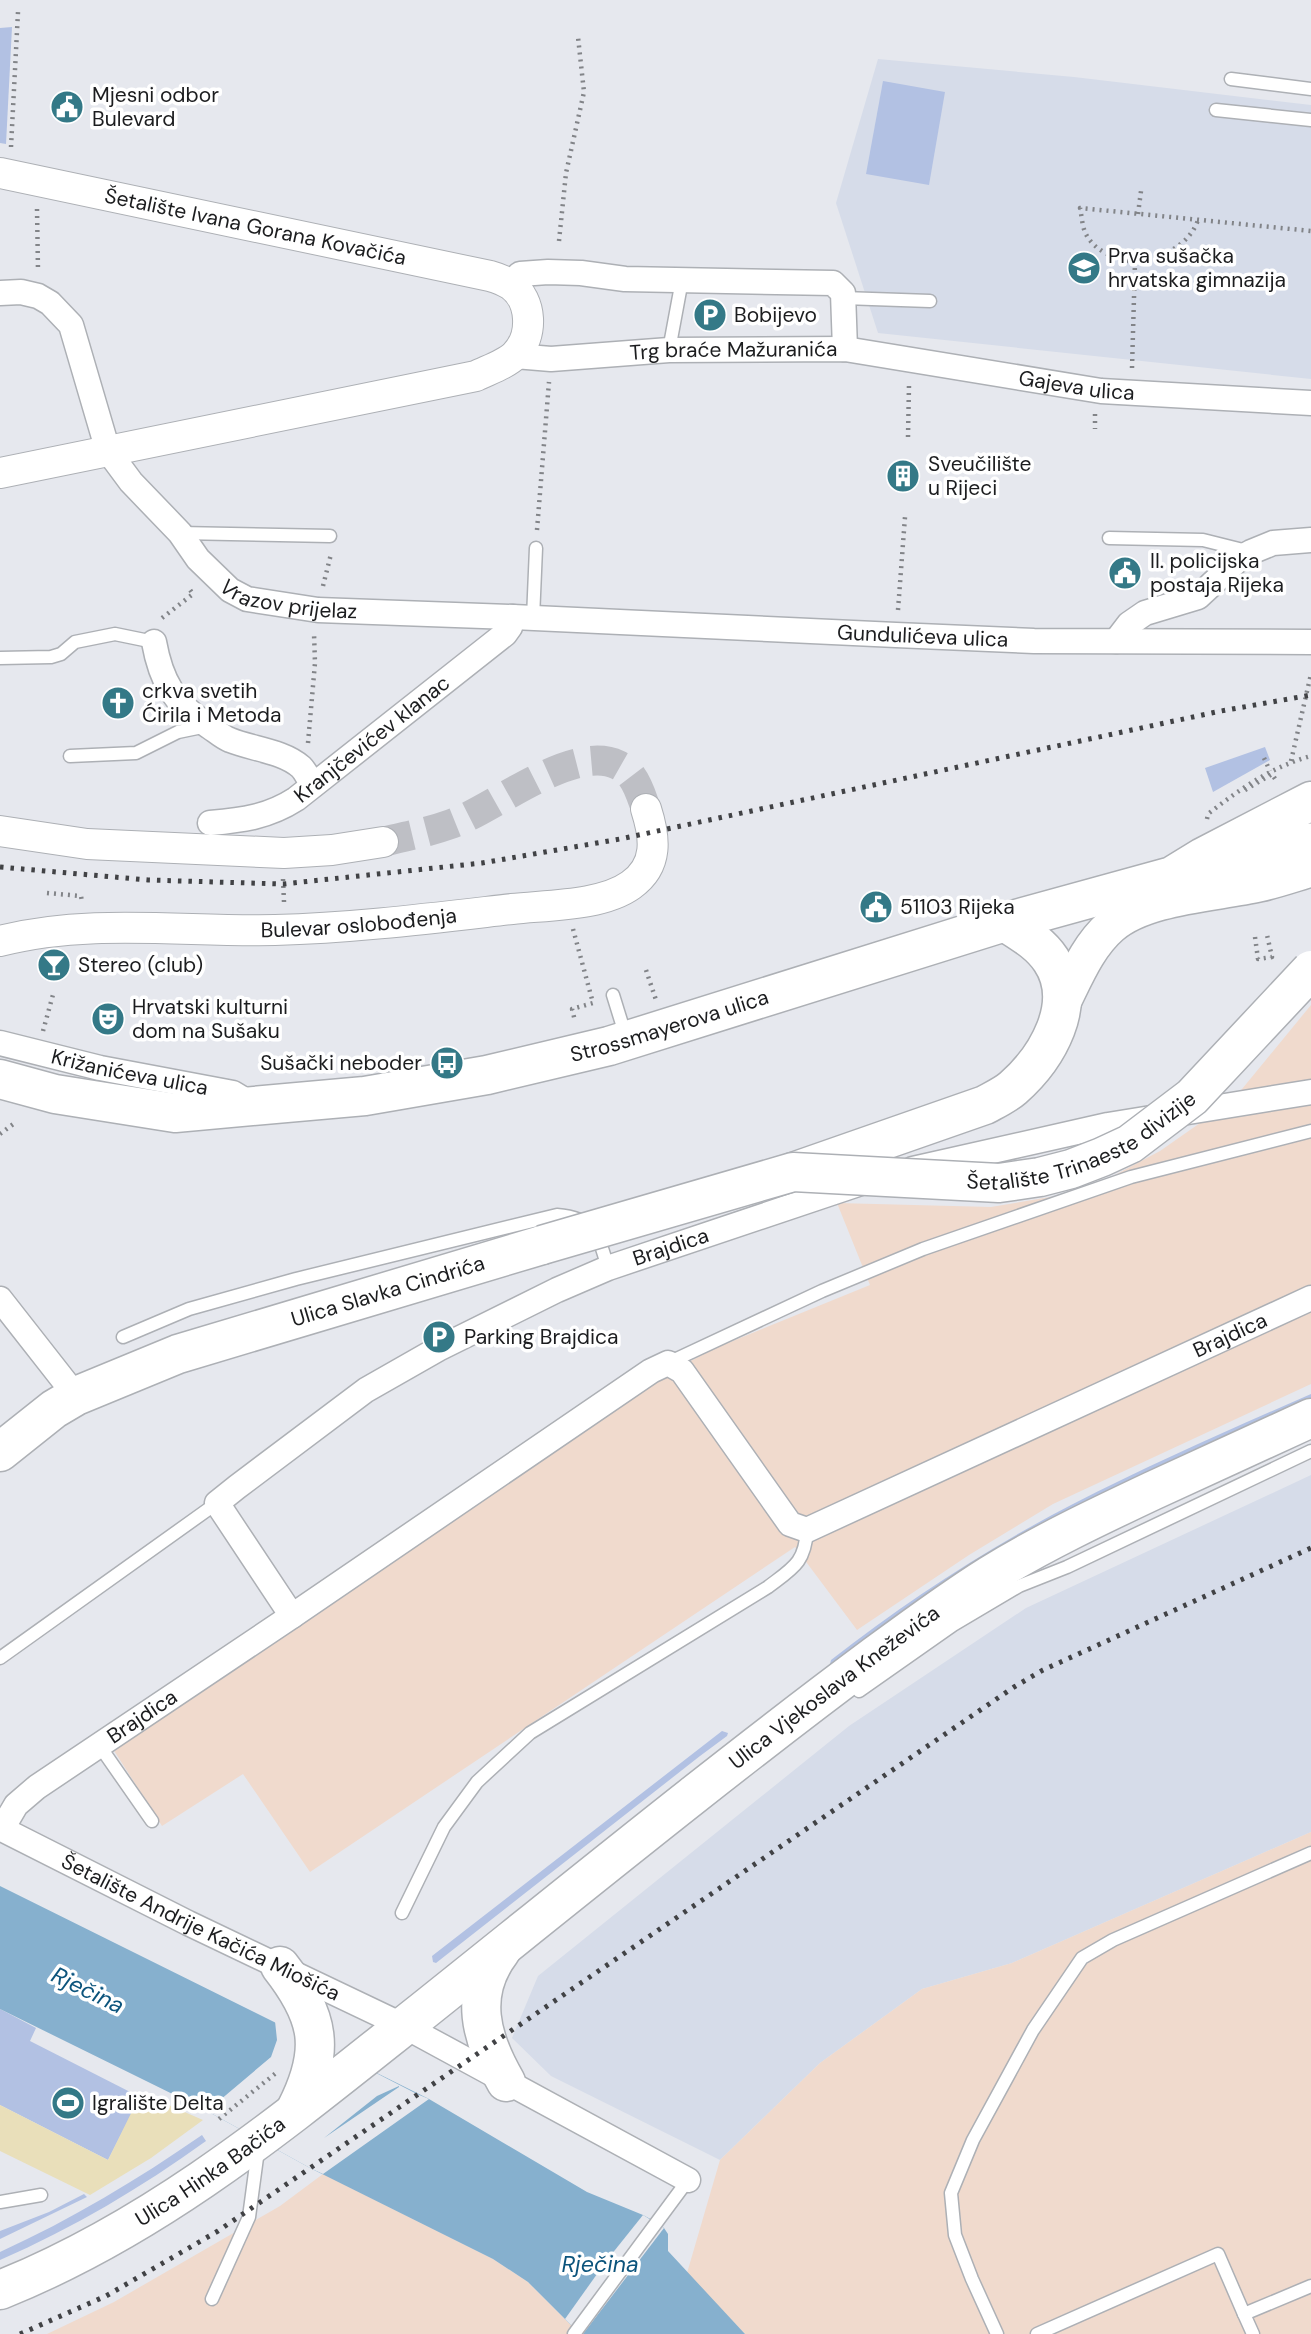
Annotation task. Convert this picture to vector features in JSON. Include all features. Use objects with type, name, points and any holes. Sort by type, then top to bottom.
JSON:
[{"type":"main road","name":"Strossmayerova ulica","points":[[0,1079],[55,1094],[175,1113],[365,1096],[487,1075],[627,1041],[1005,922],[1172,876],[1295,792]]},
{"type":"main road","points":[[1172,876],[1311,841]]},
{"type":"main road","points":[[1063,1003],[1093,946],[1110,927],[1126,915],[1147,906],[1261,883],[1311,869]]},
{"type":"main road","points":[[1005,922],[1038,944],[1051,960],[1060,979],[1063,1003]]},
{"type":"main road","name":"Šetalište Trinaeste divizije","points":[[793,1172],[999,1183],[1040,1177],[1102,1157],[1130,1144],[1192,1097],[1311,970]]},
{"type":"main road","name":"Ulica Slavka Cindrića","points":[[0,1452],[54,1409],[76,1396],[178,1354],[793,1172],[985,1105],[1012,1090],[1035,1064],[1055,1031],[1063,1003]]},
{"type":"main road","name":"Ulica Vjekoslava Kneževića","points":[[404,2026],[874,1656],[988,1576],[1093,1519],[1311,1418]]},
{"type":"main road","points":[[506,2082],[484,2035],[481,2003],[484,1982],[492,1963],[507,1944]]},
{"type":"main road","points":[[279,1966],[309,2009],[315,2041],[311,2076],[295,2111]]},
{"type":"main road","name":"Ulica Hinka Bačića","points":[[0,2290],[69,2260],[123,2231],[200,2182],[404,2026]]},
{"type":"street","name":"Šetalište Ivana Gorana Kovačića","points":[[6,161],[491,275],[509,284]]},
{"type":"street","points":[[0,473],[476,376],[514,356],[525,341],[528,328],[523,299],[509,284],[520,274],[581,273],[625,279],[833,283],[840,288],[843,298]]},
{"type":"street","points":[[0,293],[20,292],[38,296],[50,303],[71,325],[108,451]]},
{"type":"street","name":"Trg braće Mažuranića","points":[[514,356],[551,359],[669,351],[845,349],[843,298]]},
{"type":"street","name":"Gajeva ulica","points":[[845,349],[1101,391],[1311,403]]},
{"type":"street","name":"Vrazov prijelaz","points":[[108,451],[131,482],[180,534],[198,559],[230,590],[247,599],[318,610],[523,617]]},
{"type":"street","points":[[1116,641],[1129,624],[1145,613],[1198,597],[1240,558],[1251,552],[1273,543],[1311,540]]},
{"type":"street","name":"Gundulićeva ulica","points":[[523,617],[1034,641],[1311,642]]},
{"type":"street","name":"Kranjčevićev klanac","points":[[210,823],[251,820],[284,807],[505,634],[523,617]]},
{"type":"street","points":[[154,642],[158,664],[175,698],[228,739],[280,756],[301,767],[313,785]]},
{"type":"street","name":"Bulevar oslobođenja","points":[[0,942],[54,930],[275,930],[380,924],[598,899],[631,885],[648,864],[654,848],[646,809]]},
{"type":"street","points":[[0,831],[87,844],[285,853],[332,850],[383,842]]},
{"type":"street","name":"Križanićeva ulica","points":[[0,1043],[127,1067],[233,1093],[257,1107]]},
{"type":"street","name":"Brajdica","points":[[217,1503],[366,1391],[438,1349],[608,1268],[885,1176],[996,1148],[1108,1125],[1311,1092]]},
{"type":"street","name":"Brajdica","points":[[807,1530],[1311,1298]]},
{"type":"street","points":[[0,1299],[76,1396]]},
{"type":"street","points":[[667,1363],[682,1371],[790,1524],[807,1530]]},
{"type":"street","name":"Brajdica","points":[[1,1828],[16,1805],[37,1787],[651,1371],[667,1363]]},
{"type":"street","points":[[217,1503],[292,1616]]},
{"type":"street","name":"Šetalište Andrije Kačića Miošića","points":[[1,1828],[188,1923],[404,2026],[688,2180]]},
{"type":"lane","points":[[1231,79],[1311,89]]},
{"type":"lane","points":[[1216,110],[1311,120]]},
{"type":"lane","points":[[669,351],[682,281]]},
{"type":"lane","points":[[843,298],[930,301]]},
{"type":"lane","points":[[180,534],[330,536]]},
{"type":"lane","points":[[1109,538],[1203,540],[1251,552]]},
{"type":"lane","points":[[523,617],[536,548]]},
{"type":"lane","points":[[0,658],[51,657],[61,654],[75,642],[115,634],[154,642]]},
{"type":"lane","points":[[71,755],[136,753],[178,732],[208,726]]},
{"type":"lane","points":[[613,995],[627,1041]]},
{"type":"lane","points":[[667,1363],[821,1291],[923,1249],[1131,1177],[1311,1131]]},
{"type":"lane","points":[[123,1336],[188,1310],[272,1286],[557,1215],[575,1216],[598,1234],[608,1268]]},
{"type":"lane","points":[[849,1697],[924,1644],[994,1600],[1311,1451]]},
{"type":"lane","points":[[0,1658],[217,1503]]},
{"type":"lane","points":[[402,1913],[444,1827],[477,1782],[530,1733],[768,1587],[797,1566],[806,1549],[807,1530]]},
{"type":"lane","points":[[777,1731],[819,1713]]},
{"type":"lane","points":[[99,1745],[152,1821]]},
{"type":"lane","points":[[997,2334],[955,2235],[951,2193],[973,2140],[1033,2030],[1082,1958],[1113,1940],[1311,1853]]},
{"type":"lane","points":[[212,2299],[249,2217],[259,2139]]},
{"type":"lane","points":[[575,2332],[688,2180]]},
{"type":"lane","points":[[0,2202],[41,2195]]},
{"type":"lane","points":[[1037,2334],[1218,2254],[1253,2334]]},
{"type":"lane","points":[[1244,2314],[1311,2286]]},
{"type":"path","points":[[6,161],[18,12]]},
{"type":"path","points":[[559,241],[566,173],[584,92],[579,37]]},
{"type":"path","points":[[1138,214],[1141,191]]},
{"type":"path","points":[[1198,220],[1189,236],[1181,243],[1151,260],[1135,262],[1114,257],[1096,246],[1087,236],[1080,208],[1311,230]]},
{"type":"path","points":[[37,209],[38,296]]},
{"type":"path","points":[[1132,380],[1135,262]]},
{"type":"path","points":[[908,437],[909,377]]},
{"type":"path","points":[[536,548],[549,381]]},
{"type":"path","points":[[896,635],[905,517]]},
{"type":"path","points":[[320,596],[331,560]]},
{"type":"path","name":"Vrazov prijelaz","points":[[154,642],[160,620],[193,594],[186,585]]},
{"type":"path","points":[[309,740],[315,663],[314,629]]},
{"type":"path","points":[[1291,761],[1311,674]]},
{"type":"path","points":[[1217,807],[1243,786],[1270,771],[1291,761],[1311,756]]},
{"type":"path","points":[[1264,758],[1270,771]]},
{"type":"path","points":[[1245,790],[1272,774],[1295,792]]},
{"type":"path","points":[[282,871],[284,906]]},
{"type":"path","points":[[47,893],[72,895]]},
{"type":"path","points":[[573,1015],[572,1009],[593,1003],[574,930]]},
{"type":"path","points":[[1255,937],[1258,960],[1272,957],[1267,934]]},
{"type":"path","points":[[646,970],[659,1007]]},
{"type":"path","points":[[42,1035],[54,991]]},
{"type":"path","points":[[0,1134],[16,1122]]},
{"type":"path","points":[[219,2119],[275,2075],[280,2068]]},
{"type":"shaded area","points":[[12,27],[6,144],[0,143],[0,28]]},
{"type":"shaded area","name":"Prva sušačka hrvatska gimnazija","points":[[878,59],[1074,77],[1311,105],[1311,379],[878,333],[836,203]]},
{"type":"shaded area","points":[[883,81],[945,92],[929,185],[866,174]]},
{"type":"shaded area","points":[[1265,747],[1270,760],[1213,792],[1205,768]]},
{"type":"shaded area","points":[[1311,1005],[1311,1384],[1053,1504],[969,1555],[857,1630],[795,1547],[310,1872],[243,1774],[162,1826],[113,1749],[670,1372],[713,1349],[870,1285],[837,1203],[991,1207],[1056,1196],[1111,1177],[1160,1151],[1233,1100]]},
{"type":"shaded area","points":[[1311,1394],[1311,1402],[832,1666],[830,1664],[831,1660],[918,1596],[1041,1521],[1161,1461]]},
{"type":"shaded area","points":[[1311,1475],[1311,1832],[1012,1963],[922,1989],[820,2063],[720,2160],[551,2076],[512,2038],[538,1976],[849,1726],[1026,1608]]},
{"type":"shaded area","points":[[722,1731],[728,1733],[727,1736],[436,1963],[433,1962],[432,1956]]},
{"type":"shaded area","points":[[1311,1832],[1311,2334],[745,2334],[687,2273],[720,2160],[820,2063],[922,1989],[1012,1963]]},
{"type":"shaded area","name":"Igralište Delta","points":[[0,2009],[36,2028],[30,2041],[140,2097],[108,2160],[0,2105]]},
{"type":"shaded area","points":[[202,2135],[206,2141],[132,2191],[54,2235],[0,2260],[0,2252],[104,2198]]},
{"type":"shaded area","points":[[323,2174],[493,2259],[528,2282],[580,2334],[47,2334],[114,2302],[280,2206]]},
{"type":"shaded area","points":[[84,2194],[87,2197],[0,2239],[0,2231],[49,2212]]},
{"type":"sand","points":[[141,2093],[203,2120],[151,2158],[90,2195],[0,2151],[0,2105],[108,2160]]},
{"type":"water","name":"Rječina","points":[[0,1886],[429,2099],[587,2192],[656,2222],[668,2234],[668,2251],[745,2334],[580,2334],[528,2282],[493,2259],[310,2168],[207,2111],[0,2009]]},
{"type":"pier","points":[[275,2021],[429,2099],[323,2174],[207,2111],[271,2057],[277,2040]],"holes":[[[399,2087],[324,2138],[377,2096]]]},
{"type":"pier","points":[[643,2215],[664,2228],[583,2334],[580,2334],[565,2319]]},
{"type":"tunnel","points":[[383,842],[451,824],[557,770],[579,763],[600,761],[624,768],[636,784],[646,809]]},
{"type":"railway","points":[[0,867],[148,880],[283,884],[482,863],[620,839],[1221,711],[1311,695]]},
{"type":"railway","points":[[20,2334],[106,2296],[218,2231],[1014,1687],[1043,1670],[1311,1548]]},
{"type":"place","name":"Mjesni odbor Bulevard","points":[[67,107]]},
{"type":"place","name":"Prva sušačka hrvatska gimnazija","points":[[1084,268]]},
{"type":"place","name":"Bobijevo","points":[[710,315]]},
{"type":"place","name":"Sveučilište u Rijeci","points":[[903,476]]},
{"type":"place","name":"II. policijska postaja Rijeka","points":[[1125,573]]},
{"type":"place","name":"crkva svetih Ćirila i Metoda","points":[[118,703]]},
{"type":"place","name":"51103 Rijeka","points":[[876,907]]},
{"type":"place","name":"Stereo (club)","points":[[54,965]]},
{"type":"place","name":"Hrvatski kulturni dom na Sušaku","points":[[108,1019]]},
{"type":"place","name":"Sušački neboder","points":[[447,1063]]},
{"type":"place","name":"Parking Brajdica","points":[[439,1337]]},
{"type":"place","name":"Igralište Delta","points":[[68,2103]]}]
